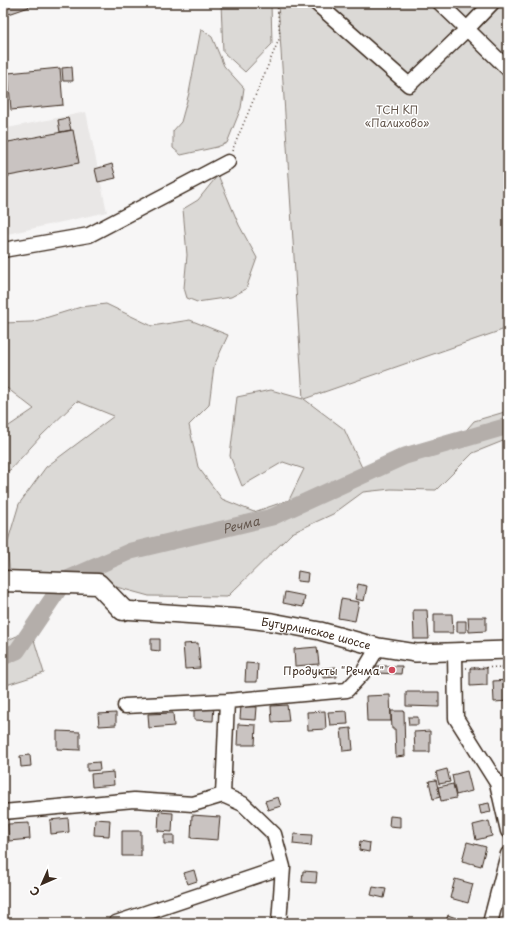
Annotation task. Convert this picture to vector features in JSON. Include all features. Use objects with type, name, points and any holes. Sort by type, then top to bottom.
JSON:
[{"type":"highway","points":[[3,581],[98,584],[123,610]]},
{"type":"main road","name":"Бутурлинское шоссе","points":[[123,610],[240,618],[272,622],[320,632],[378,647],[455,660],[508,650]]},
{"type":"street","points":[[316,3],[409,85],[492,3]]},
{"type":"street","points":[[440,3],[508,69]]},
{"type":"street","points":[[3,250],[89,235],[228,162]]},
{"type":"street","points":[[125,706],[227,701],[347,690],[362,674],[378,647]]},
{"type":"street","points":[[455,660],[456,718],[498,783],[508,831]]},
{"type":"street","points":[[223,795],[227,701]]},
{"type":"street","points":[[3,812],[134,800],[193,804],[223,795],[244,804],[274,834],[284,867],[278,923]]},
{"type":"street","points":[[490,923],[508,854]]},
{"type":"street","points":[[116,923],[284,867]]},
{"type":"path","points":[[228,162],[280,37],[277,3]]},
{"type":"path","points":[[455,660],[508,667]]},
{"type":"shaded area","points":[[86,112],[107,212],[3,235],[3,129]]},
{"type":"green space","points":[[221,3],[271,3],[272,44],[245,72],[223,52]]},
{"type":"green space","name":"ТСН КП «Палихово»","points":[[278,3],[508,3],[508,328],[304,399],[344,429],[365,474],[405,456],[457,441],[474,421],[508,411],[508,439],[473,453],[436,490],[391,489],[363,492],[333,514],[292,533],[227,597],[149,596],[98,582],[10,577],[7,544],[19,504],[46,467],[114,416],[77,401],[41,436],[10,470],[3,473],[3,430],[34,409],[3,385],[3,323],[32,322],[81,307],[106,304],[152,326],[190,320],[228,335],[214,366],[209,405],[189,425],[198,467],[222,499],[254,512],[289,500],[304,469],[283,462],[242,486],[230,456],[237,397],[271,390],[303,399]]},
{"type":"green space","points":[[201,29],[212,37],[224,66],[244,88],[241,108],[227,143],[217,147],[181,155],[173,148],[173,131],[181,122],[189,93]]},
{"type":"green space","points":[[218,175],[239,225],[257,258],[246,289],[231,297],[197,302],[187,298],[184,288],[187,255],[183,209],[198,200]]},
{"type":"green space","points":[[31,630],[44,673],[3,686],[3,642]]},
{"type":"building","points":[[3,3],[28,3],[29,7],[3,16]]},
{"type":"building","points":[[72,67],[73,81],[63,81],[62,68]]},
{"type":"building","points":[[60,68],[63,105],[11,110],[8,73]]},
{"type":"building","points":[[68,118],[71,130],[60,132],[58,120]]},
{"type":"building","points":[[73,130],[79,163],[3,177],[3,143]]},
{"type":"building","points":[[112,164],[116,178],[98,182],[95,169]]},
{"type":"building","points":[[298,571],[308,573],[307,582],[297,581]]},
{"type":"building","points":[[358,584],[367,586],[364,601],[355,599]]},
{"type":"building","points":[[285,592],[305,596],[303,607],[283,603]]},
{"type":"building","points":[[341,599],[359,602],[355,621],[338,618]]},
{"type":"building","points":[[413,610],[427,610],[429,639],[414,639]]},
{"type":"building","points":[[434,614],[452,614],[453,633],[434,633]]},
{"type":"building","points":[[468,617],[486,617],[486,631],[469,632]]},
{"type":"building","points":[[457,621],[466,621],[466,632],[457,632]]},
{"type":"building","points":[[151,639],[160,639],[160,651],[151,650]]},
{"type":"building","points":[[198,643],[200,668],[185,669],[183,644]]},
{"type":"building","points":[[317,647],[319,664],[295,666],[294,649]]},
{"type":"building","points":[[246,663],[258,664],[257,682],[245,682]]},
{"type":"building","points":[[375,666],[402,666],[401,674],[375,673]]},
{"type":"building","points":[[336,667],[337,677],[323,678],[322,668]]},
{"type":"building","points":[[470,668],[487,668],[487,685],[470,686]]},
{"type":"building","points":[[508,680],[508,701],[494,702],[493,681]]},
{"type":"building","points":[[406,692],[439,692],[439,707],[406,706]]},
{"type":"building","points":[[390,695],[391,721],[367,721],[366,696]]},
{"type":"building","points":[[194,704],[214,705],[213,721],[194,720]]},
{"type":"building","points":[[287,705],[289,721],[272,722],[271,706]]},
{"type":"building","points":[[241,706],[257,707],[256,720],[240,719]]},
{"type":"building","points":[[325,711],[326,729],[308,730],[307,712]]},
{"type":"building","points":[[347,711],[348,724],[330,725],[328,712]]},
{"type":"building","points":[[391,711],[404,711],[405,756],[396,757],[395,729],[392,729]]},
{"type":"building","points":[[116,713],[116,725],[99,726],[98,714]]},
{"type":"building","points":[[173,713],[174,726],[149,728],[148,714]]},
{"type":"building","points":[[408,717],[418,717],[418,725],[409,725]]},
{"type":"building","points":[[238,724],[256,725],[255,745],[237,745]]},
{"type":"building","points":[[351,728],[353,750],[343,751],[341,729]]},
{"type":"building","points":[[57,731],[80,732],[80,750],[57,749]]},
{"type":"building","points":[[430,731],[430,752],[415,752],[414,732]]},
{"type":"building","points":[[30,755],[31,766],[21,767],[20,756]]},
{"type":"building","points":[[99,762],[100,770],[87,771],[87,763]]},
{"type":"building","points":[[447,769],[450,782],[439,784],[436,772]]},
{"type":"building","points":[[467,771],[472,791],[456,795],[452,775]]},
{"type":"building","points":[[113,772],[114,785],[92,787],[91,774]]},
{"type":"building","points":[[436,780],[440,797],[433,799],[429,781]]},
{"type":"building","points":[[453,784],[456,798],[441,801],[438,787]]},
{"type":"building","points":[[278,797],[281,806],[268,810],[265,801]]},
{"type":"building","points":[[489,803],[491,812],[481,814],[479,805]]},
{"type":"building","points":[[159,812],[173,813],[172,832],[158,831]]},
{"type":"building","points":[[192,815],[220,817],[218,840],[191,838]]},
{"type":"building","points":[[390,816],[400,817],[400,827],[389,826]]},
{"type":"building","points":[[68,818],[69,832],[51,834],[50,820]]},
{"type":"building","points":[[95,819],[110,820],[109,836],[94,835]]},
{"type":"building","points":[[489,821],[492,836],[476,840],[473,825]]},
{"type":"building","points":[[29,823],[30,839],[9,841],[8,824]]},
{"type":"building","points":[[122,831],[141,831],[141,856],[122,856]]},
{"type":"building","points":[[294,834],[312,835],[311,846],[293,844]]},
{"type":"building","points":[[164,835],[174,835],[174,844],[164,844]]},
{"type":"building","points":[[360,841],[370,843],[369,852],[359,850]]},
{"type":"building","points":[[467,842],[486,847],[481,866],[462,861]]},
{"type":"building","points":[[194,870],[197,881],[188,884],[184,873]]},
{"type":"building","points":[[303,871],[317,872],[316,883],[302,882]]},
{"type":"building","points":[[455,879],[473,884],[468,903],[450,898]]},
{"type":"building","points":[[373,887],[386,889],[384,898],[371,895]]},
{"type":"building","points":[[448,915],[461,920],[460,923],[445,923]]},
{"type":"waterway","name":"Речма","points":[[3,657],[17,651],[65,580],[131,551],[272,517],[405,456],[508,426]]},
{"type":"place","name":"Продукты \"Речма\"","points":[[392,670]]}]
